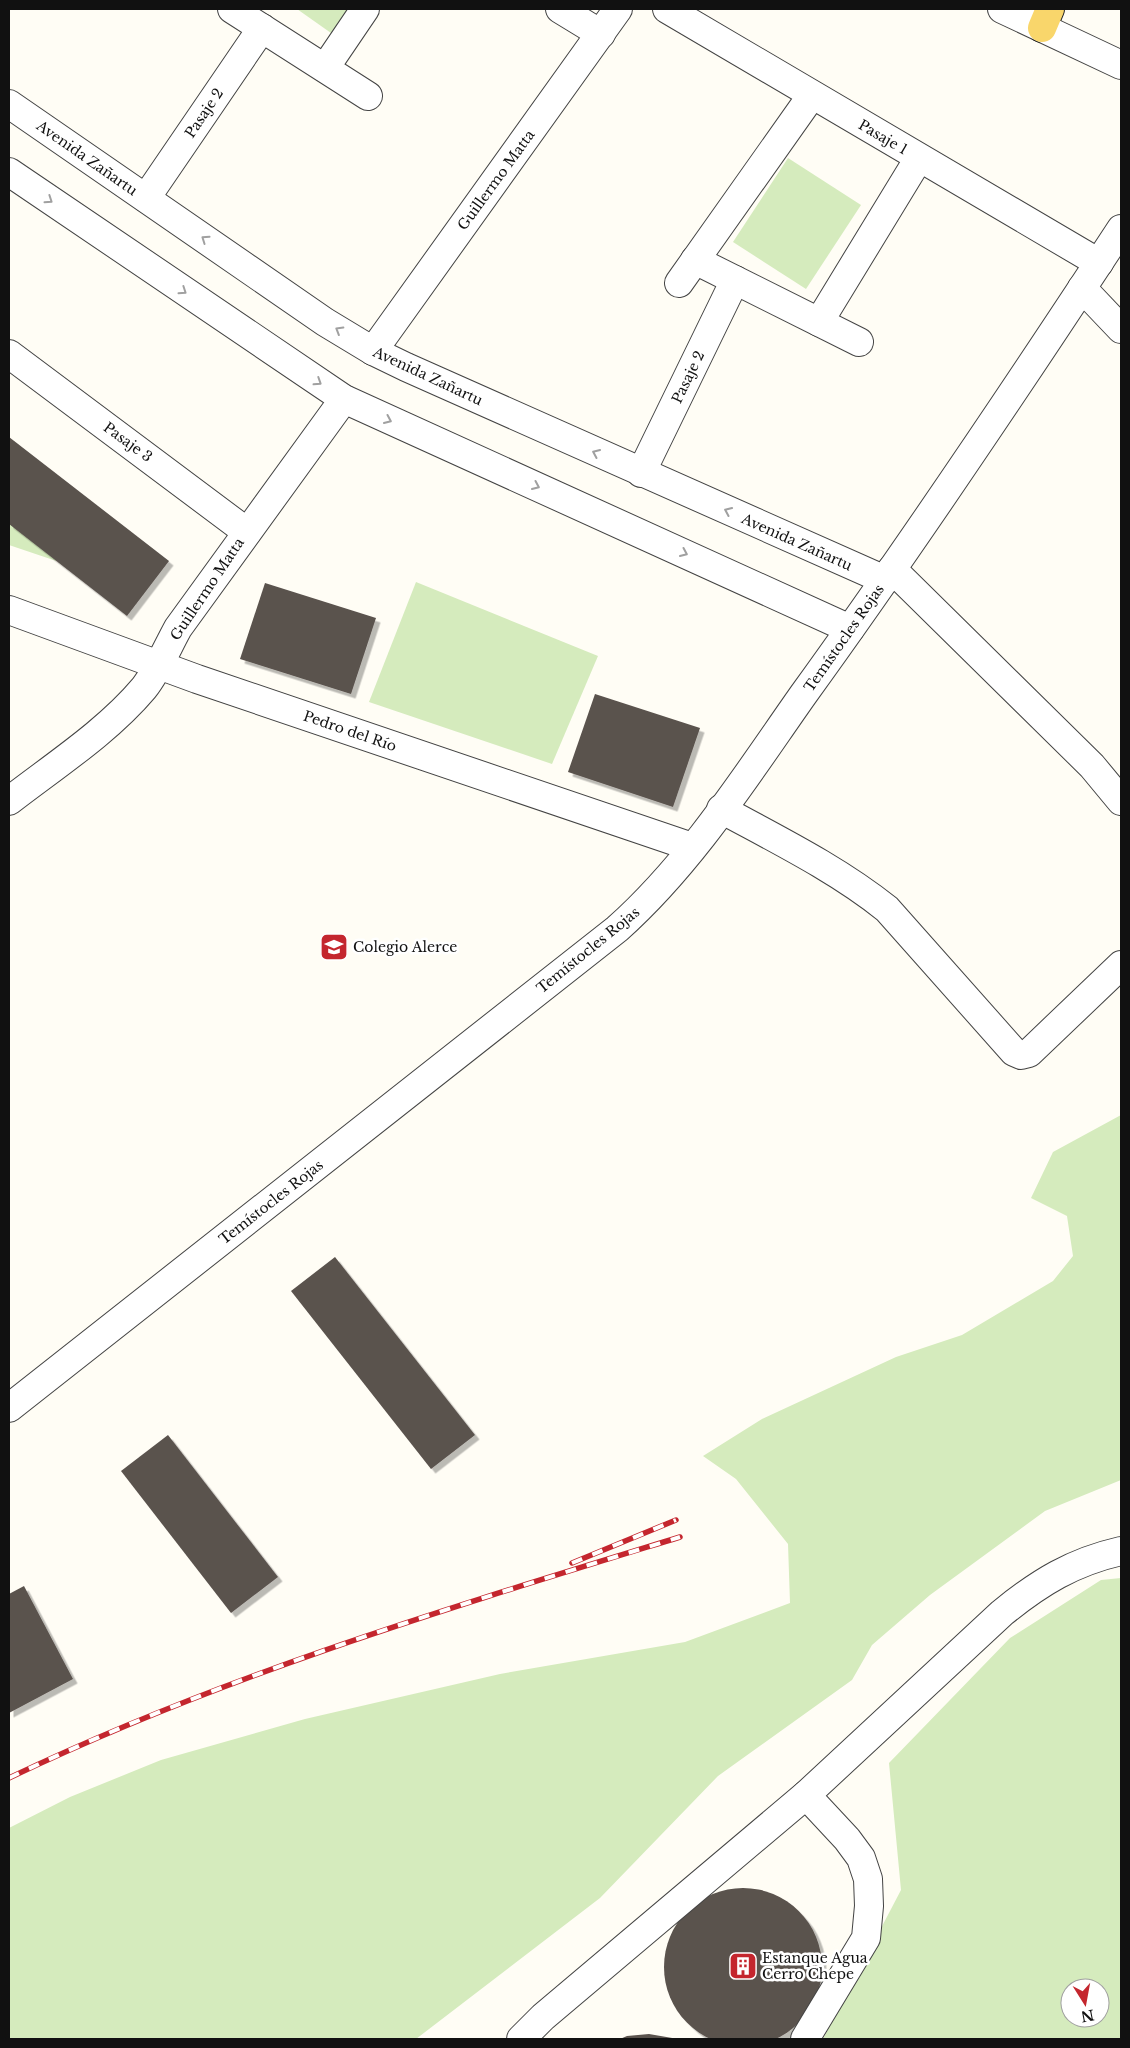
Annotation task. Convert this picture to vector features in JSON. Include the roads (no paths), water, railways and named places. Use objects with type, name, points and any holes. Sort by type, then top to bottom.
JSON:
[{"type":"street","points":[[232,9],[368,96]]},
{"type":"street","points":[[325,68],[365,9]]},
{"type":"street","points":[[560,9],[600,34]]},
{"type":"street","name":"Guillermo Matta","points":[[373,351],[618,9]]},
{"type":"street","name":"Pasaje 1","points":[[667,9],[918,158],[1110,257]]},
{"type":"street","points":[[1002,9],[1046,18],[1121,65]]},
{"type":"street","name":"Pasaje 2","points":[[146,198],[262,28]]},
{"type":"street","points":[[679,283],[812,95]]},
{"type":"street","name":"Avenida Zañartu","points":[[9,104],[324,322],[373,351],[641,473],[889,575]]},
{"type":"street","points":[[819,322],[918,158]]},
{"type":"street","points":[[9,172],[344,399],[850,629]]},
{"type":"street","name":"Temístocles Rojas","points":[[9,1408],[617,929],[656,891],[721,809],[889,575],[1082,288],[1110,257],[1121,229]]},
{"type":"street","points":[[695,260],[859,342]]},
{"type":"street","name":"Pasaje 2","points":[[641,473],[735,280]]},
{"type":"street","points":[[1082,288],[1121,329]]},
{"type":"street","name":"Pasaje 3","points":[[9,354],[246,532]]},
{"type":"street","name":"Guillermo Matta","points":[[9,801],[104,727],[133,699],[158,666],[178,628],[344,399]]},
{"type":"street","points":[[889,575],[1092,766],[1121,801]]},
{"type":"street","name":"Pedro del Río","points":[[9,610],[158,666],[692,847]]},
{"type":"street","points":[[721,809],[850,882],[887,909],[1014,1052],[1021,1055],[1029,1053],[1121,965]]},
{"type":"street","points":[[521,2039],[543,2017],[806,1795],[1002,1613],[1036,1585],[1070,1567],[1121,1551]]},
{"type":"street","points":[[805,2039],[866,1938],[868,1906],[868,1879],[861,1858],[847,1839],[806,1795]]},
{"type":"railway","points":[[572,1563],[676,1520]]},
{"type":"railway","points":[[9,1778],[90,1741],[256,1675],[424,1617],[680,1537]]},
{"type":"place","name":"Colegio Alerce","points":[[334,947]]},
{"type":"place","name":"Estanque Agua Cerro Chepe","points":[[743,1966]]}]
